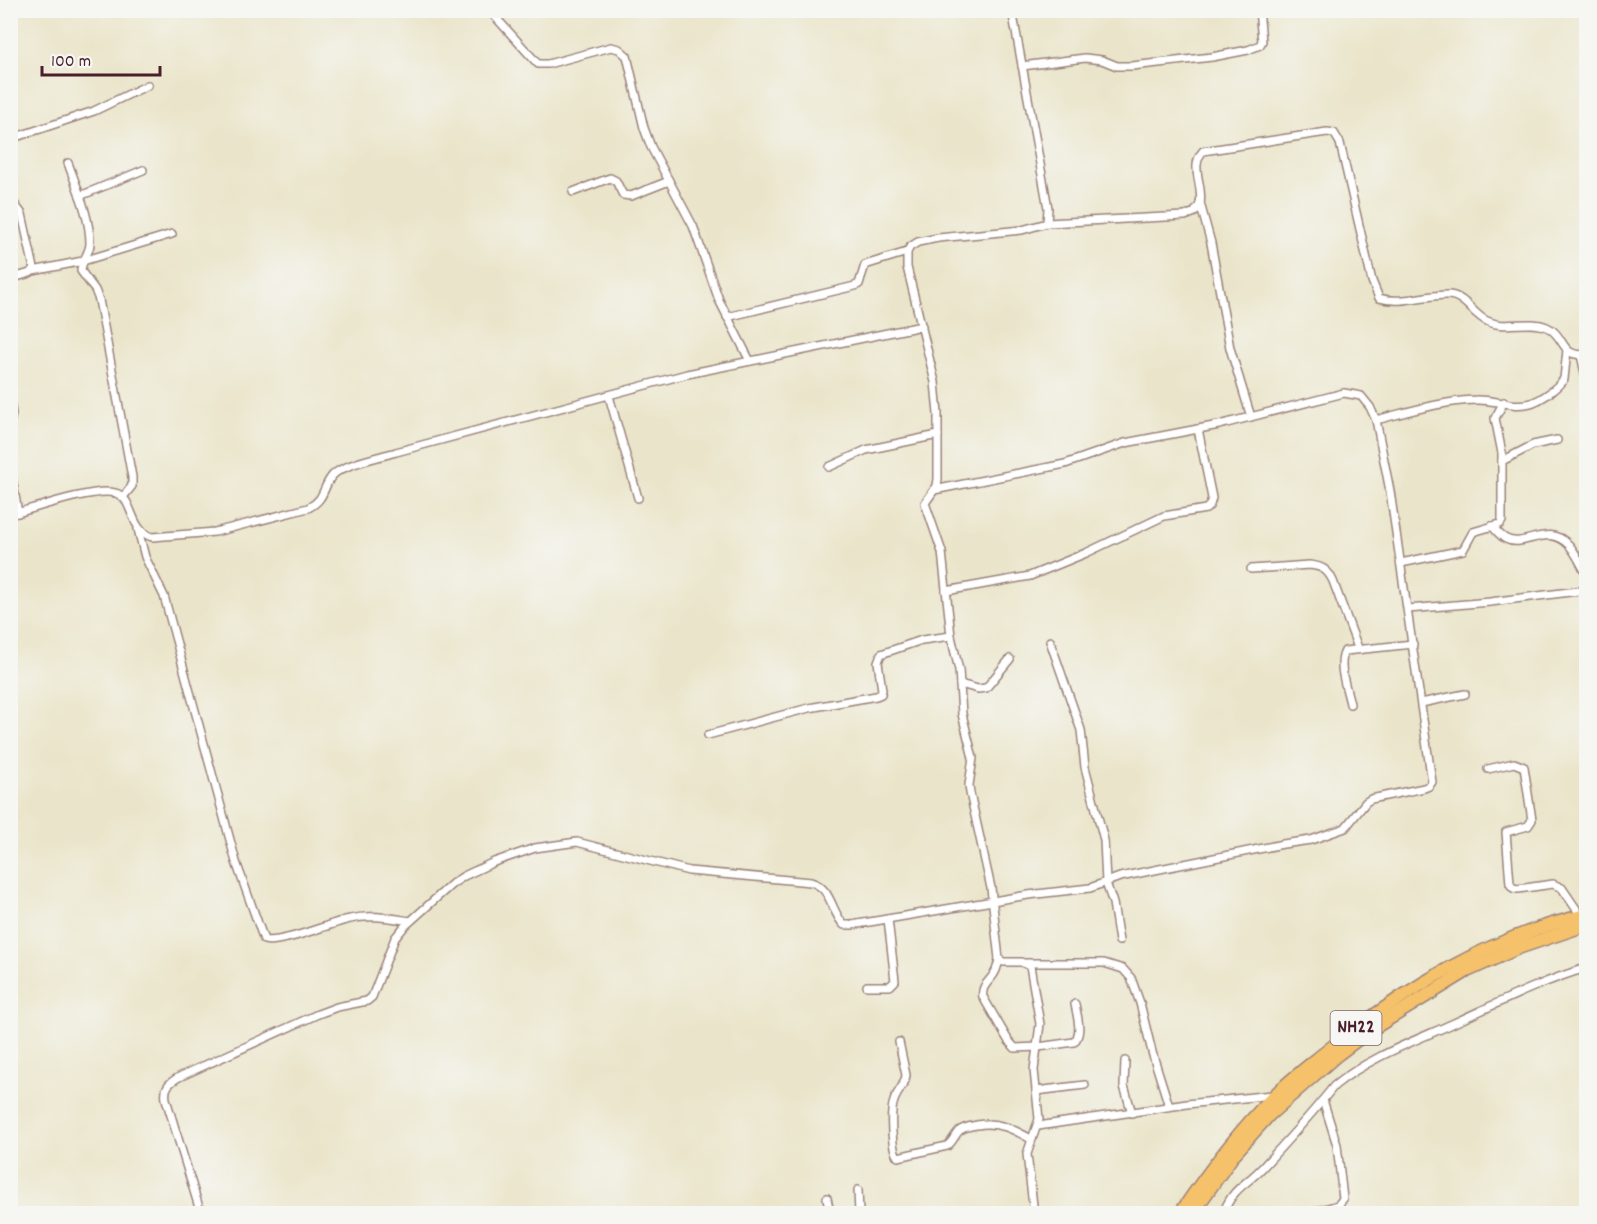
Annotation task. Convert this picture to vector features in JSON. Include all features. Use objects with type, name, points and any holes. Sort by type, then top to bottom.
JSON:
[{"type":"highway","name":"NH22","points":[[1180,1214],[1220,1158],[1275,1095],[1373,1014],[1447,969],[1512,939],[1585,919]]},
{"type":"highway","name":"NH22","points":[[1192,1214],[1234,1154],[1269,1115],[1369,1030],[1467,971],[1585,919]]},
{"type":"street","points":[[489,10],[538,64],[548,64],[603,48],[619,49],[624,53],[628,61],[644,128],[656,157],[693,226],[714,288],[750,361]]},
{"type":"street","points":[[1012,10],[1048,207],[1047,223]]},
{"type":"street","points":[[1022,66],[1084,58],[1124,66],[1203,58],[1248,50],[1260,45],[1262,41],[1259,10]]},
{"type":"street","points":[[10,139],[94,111],[148,86]]},
{"type":"street","points":[[1251,417],[1230,348],[1211,243],[1200,203],[1197,157],[1203,151],[1304,135],[1334,133],[1340,143],[1372,281],[1379,298],[1396,300],[1451,295],[1464,302],[1487,321],[1548,327],[1567,350],[1573,354],[1584,354],[1587,378]]},
{"type":"street","points":[[68,163],[80,196],[90,244],[82,261],[81,271],[95,290],[99,300],[123,418],[133,482],[130,490],[123,497]]},
{"type":"street","points":[[80,196],[143,170]]},
{"type":"street","points":[[573,192],[605,179],[614,178],[623,195],[627,197],[669,181]]},
{"type":"street","points":[[10,198],[22,214],[33,262],[33,272]]},
{"type":"street","points":[[1075,1004],[1078,1038],[1069,1043],[1015,1048],[983,998],[983,988],[996,970],[999,959],[993,901],[970,793],[973,758],[962,714],[959,670],[951,636],[940,544],[925,503],[938,479],[938,435],[934,382],[908,267],[907,252],[910,247],[927,240],[1022,230],[1047,223],[1172,218],[1195,212],[1200,203]]},
{"type":"street","points":[[10,279],[82,261],[171,234]]},
{"type":"street","points":[[727,317],[855,286],[859,284],[865,265],[907,252]]},
{"type":"street","points":[[138,527],[144,534],[152,537],[224,530],[316,504],[334,474],[348,467],[465,433],[687,374],[922,326]]},
{"type":"street","points":[[1376,420],[1464,400],[1483,399],[1529,403],[1544,396],[1559,384],[1566,373],[1567,350]]},
{"type":"street","points":[[201,1214],[166,1099],[167,1085],[179,1077],[308,1018],[372,998],[395,938],[410,921],[452,884],[476,870],[535,848],[577,842],[688,871],[811,882],[823,888],[844,925],[860,924],[1028,895],[1090,888],[1120,877],[1311,840],[1345,828],[1371,799],[1429,786],[1432,776],[1390,491],[1376,420],[1370,407],[1361,396],[1344,393],[1251,417],[1125,444],[1055,466],[934,490]]},
{"type":"street","points":[[609,396],[638,498]]},
{"type":"street","points":[[10,401],[12,414],[10,423]]},
{"type":"street","points":[[1401,563],[1458,552],[1466,546],[1473,532],[1500,524],[1503,516],[1502,461],[1495,418],[1504,402]]},
{"type":"street","points":[[946,591],[1030,576],[1086,554],[1164,516],[1206,509],[1212,498],[1198,429]]},
{"type":"street","points":[[829,467],[866,450],[938,435]]},
{"type":"street","points":[[1502,461],[1533,445],[1557,440]]},
{"type":"street","points":[[10,466],[14,514],[92,494],[116,493],[123,497],[138,527],[146,557],[164,596],[236,862],[264,940],[278,940],[352,918],[375,916],[410,921]]},
{"type":"street","points":[[1492,526],[1501,536],[1512,541],[1544,535],[1558,538],[1568,544],[1587,573]]},
{"type":"street","points":[[1251,569],[1317,565],[1328,571],[1358,648]]},
{"type":"street","points":[[1408,609],[1587,590]]},
{"type":"street","points":[[708,735],[809,708],[881,694],[878,662],[881,654],[922,640],[951,636]]},
{"type":"street","points":[[1050,641],[1081,730],[1086,773],[1104,840],[1106,883],[1112,896],[1119,941]]},
{"type":"street","points":[[1350,704],[1342,659],[1345,651],[1413,644]]},
{"type":"street","points":[[960,684],[978,689],[986,688],[1010,659]]},
{"type":"street","points":[[1421,703],[1465,694]]},
{"type":"street","points":[[1488,769],[1514,763],[1524,767],[1532,820],[1528,826],[1506,832],[1510,884],[1518,889],[1558,885],[1585,919]]},
{"type":"street","points":[[867,986],[890,986],[895,981],[888,919]]},
{"type":"street","points":[[999,959],[1007,963],[1104,963],[1123,969],[1131,978],[1140,1003],[1169,1106]]},
{"type":"street","points":[[1026,963],[1032,971],[1040,1024],[1034,1070],[1038,1125],[1027,1154],[1034,1214]]},
{"type":"street","points":[[1223,1214],[1236,1189],[1261,1169],[1334,1086],[1344,1078],[1400,1047],[1533,986],[1587,968]]},
{"type":"street","points":[[899,1042],[906,1075],[892,1108],[893,1147],[898,1157],[947,1146],[963,1128],[983,1124],[1003,1125],[1031,1139]]},
{"type":"street","points":[[1125,1061],[1124,1086],[1132,1113]]},
{"type":"street","points":[[1036,1091],[1086,1085]]},
{"type":"street","points":[[1038,1125],[1169,1106],[1275,1095]]},
{"type":"street","points":[[1314,1212],[1338,1205],[1343,1199],[1337,1144],[1323,1100]]},
{"type":"street","points":[[858,1191],[859,1214]]},
{"type":"street","points":[[827,1198],[830,1214]]}]
